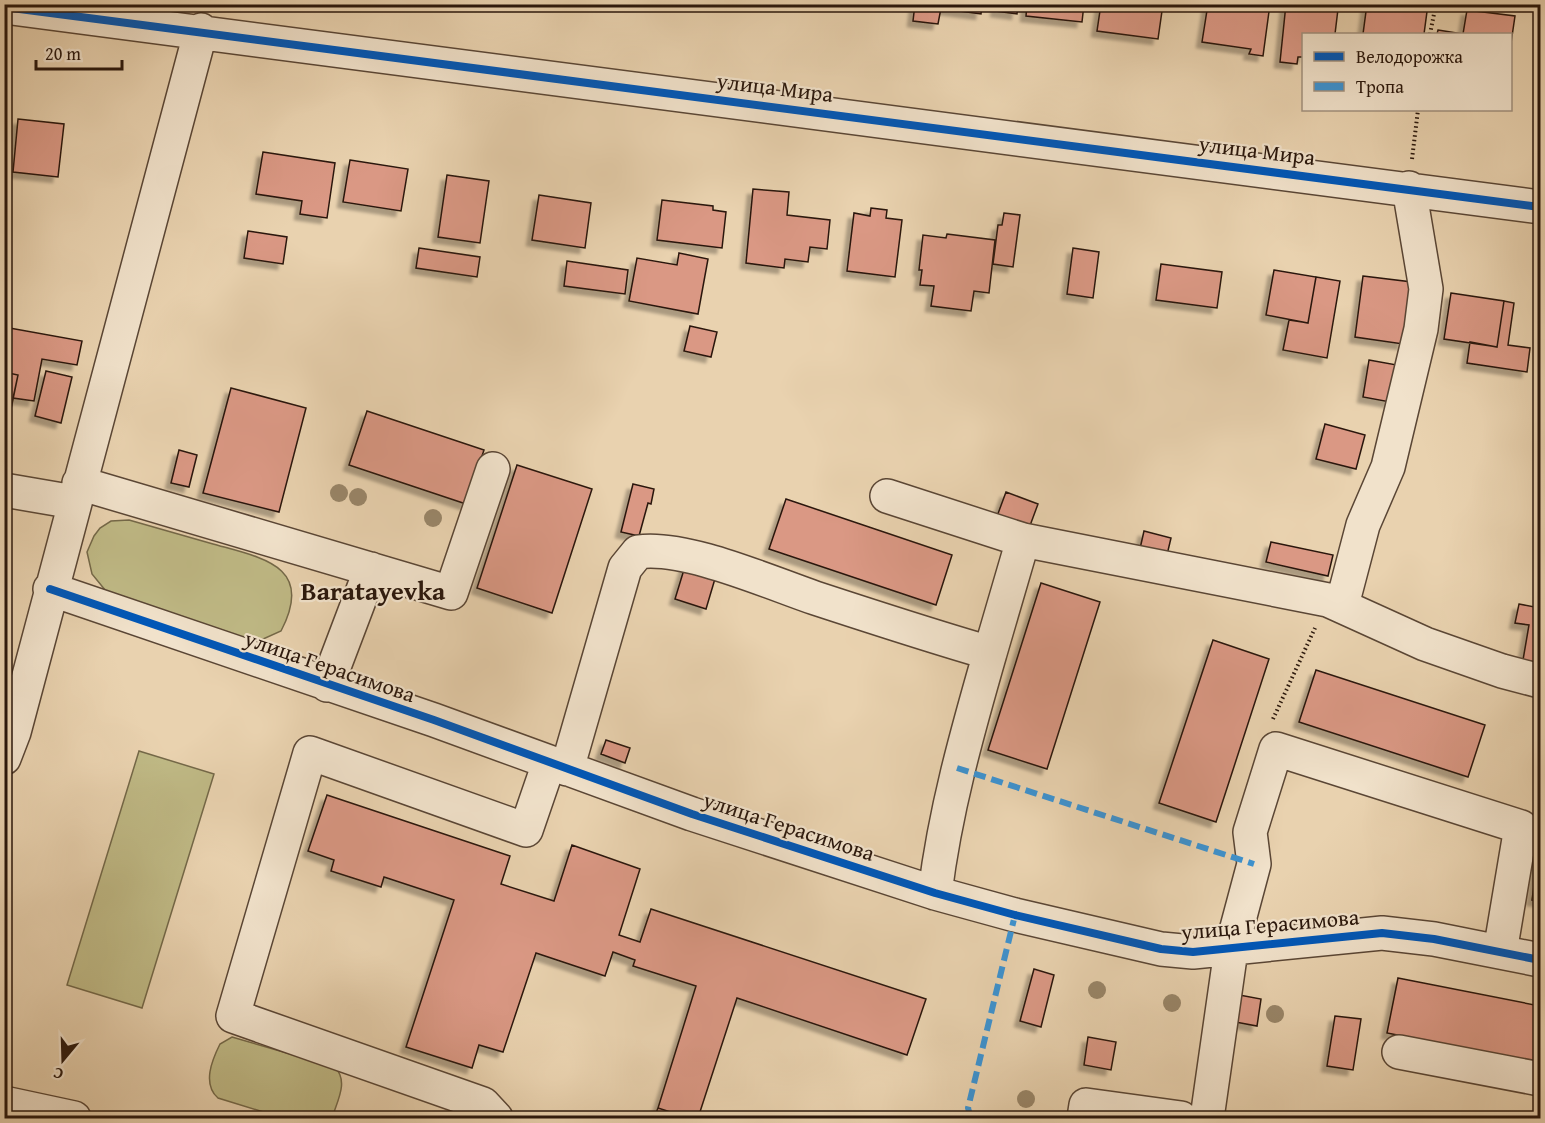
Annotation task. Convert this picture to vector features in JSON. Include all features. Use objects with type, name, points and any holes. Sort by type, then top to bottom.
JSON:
[{"type":"street","name":"улица Мира","points":[[4,7],[201,30],[1540,207]]},
{"type":"street","points":[[4,758],[14,732],[50,589],[201,30]]},
{"type":"street","points":[[1342,604],[1363,525],[1388,467],[1421,329],[1426,289],[1409,188]]},
{"type":"street","points":[[4,490],[77,493],[371,569],[451,593],[493,470]]},
{"type":"street","points":[[887,496],[1023,540],[1342,604],[1425,644],[1502,671],[1540,681]]},
{"type":"street","points":[[935,893],[951,796],[1023,540]]},
{"type":"street","points":[[496,1119],[483,1104],[233,1016],[310,753],[526,830],[558,766],[625,568],[638,552],[650,550],[702,560],[898,626],[990,653]]},
{"type":"street","points":[[327,685],[371,569]]},
{"type":"street","name":"улица Герасимова","points":[[50,589],[434,720],[692,814],[935,893],[1161,949],[1193,952],[1231,950],[1382,933],[1540,960]]},
{"type":"street","points":[[1207,1119],[1231,950],[1254,864],[1250,832],[1276,749],[1521,827],[1500,952]]},
{"type":"street","points":[[1398,1053],[1540,1079]]},
{"type":"street","points":[[4,1103],[74,1119]]},
{"type":"street","points":[[1084,1119],[1086,1105],[1181,1119]]},
{"type":"path","points":[[1430,33],[1436,4]]},
{"type":"path","points":[[1409,188],[1418,111]]},
{"type":"shaded area","points":[[129,520],[250,554],[278,568],[288,579],[292,592],[290,609],[281,631],[250,645],[110,596],[92,574],[87,552],[100,528],[111,521]]},
{"type":"shaded area","points":[[139,751],[214,774],[142,1008],[67,985]]},
{"type":"shaded area","points":[[232,1037],[335,1067],[342,1085],[332,1118],[283,1118],[218,1098],[210,1086],[210,1072],[220,1044]]},
{"type":"building","points":[[915,4],[941,8],[938,24],[913,21]]},
{"type":"building","points":[[930,4],[982,4],[981,14],[930,7]]},
{"type":"building","points":[[997,4],[1018,4],[1017,14],[996,11]]},
{"type":"building","points":[[1027,4],[1084,4],[1082,22],[1026,16]]},
{"type":"building","points":[[1101,4],[1163,4],[1158,39],[1097,31]]},
{"type":"building","points":[[1208,4],[1270,4],[1263,56],[1249,54],[1251,49],[1202,42]]},
{"type":"building","points":[[1286,4],[1338,9],[1335,33],[1302,33],[1302,57],[1298,57],[1297,64],[1280,62]]},
{"type":"building","points":[[1367,4],[1428,4],[1424,33],[1363,33]]},
{"type":"building","points":[[1467,10],[1515,16],[1512,36],[1512,33],[1463,33]]},
{"type":"building","points":[[1438,30],[1457,33],[1437,33]]},
{"type":"building","points":[[18,119],[64,124],[58,177],[13,172]]},
{"type":"building","points":[[263,152],[335,163],[327,218],[300,214],[302,201],[256,194]]},
{"type":"building","points":[[350,160],[408,169],[401,211],[343,202]]},
{"type":"building","points":[[447,175],[489,181],[480,243],[438,237]]},
{"type":"building","points":[[753,189],[789,192],[787,215],[830,220],[827,249],[810,247],[808,262],[785,259],[784,268],[746,263]]},
{"type":"building","points":[[539,195],[591,203],[585,248],[532,240]]},
{"type":"building","points":[[662,200],[713,206],[713,210],[726,212],[722,248],[657,240]]},
{"type":"building","points":[[871,208],[887,210],[886,218],[902,220],[895,277],[847,271],[854,213],[870,216]]},
{"type":"building","points":[[1004,213],[1020,215],[1013,267],[993,264],[998,225],[1002,225]]},
{"type":"building","points":[[248,231],[287,237],[283,264],[244,258]]},
{"type":"building","points":[[947,234],[995,240],[989,293],[974,291],[971,311],[931,306],[934,286],[920,285],[922,270],[919,270],[923,235],[946,238]]},
{"type":"building","points":[[419,248],[480,257],[477,277],[416,268]]},
{"type":"building","points":[[1073,248],[1099,252],[1093,298],[1067,294]]},
{"type":"building","points":[[679,253],[708,259],[698,314],[629,301],[637,258],[677,265]]},
{"type":"building","points":[[567,261],[628,270],[625,294],[564,286]]},
{"type":"building","points":[[1161,264],[1222,272],[1217,308],[1156,300]]},
{"type":"building","points":[[1274,270],[1316,277],[1308,323],[1266,315]]},
{"type":"building","points":[[1363,276],[1412,282],[1403,344],[1355,337]]},
{"type":"building","points":[[1316,277],[1340,281],[1327,358],[1283,350],[1289,320],[1308,323]]},
{"type":"building","points":[[1451,293],[1504,301],[1497,347],[1444,339]]},
{"type":"building","points":[[1504,301],[1514,303],[1508,345],[1530,348],[1527,372],[1467,363],[1470,342],[1497,347]]},
{"type":"building","points":[[690,326],[717,332],[711,357],[684,351]]},
{"type":"building","points":[[4,327],[82,341],[77,365],[42,359],[34,401],[13,398],[18,375],[4,372]]},
{"type":"building","points":[[1369,360],[1397,365],[1390,402],[1363,397]]},
{"type":"building","points":[[46,371],[72,377],[61,423],[35,416]]},
{"type":"building","points":[[4,372],[18,375],[4,443]]},
{"type":"building","points":[[231,388],[306,408],[279,512],[203,493]]},
{"type":"building","points":[[367,411],[484,450],[466,504],[349,465]]},
{"type":"building","points":[[1325,424],[1365,435],[1356,469],[1316,459]]},
{"type":"building","points":[[179,450],[197,455],[189,487],[171,483]]},
{"type":"building","points":[[517,465],[592,489],[552,613],[477,588]]},
{"type":"building","points":[[633,484],[654,489],[639,536],[621,532]]},
{"type":"building","points":[[1006,492],[1038,504],[1028,531],[996,519]]},
{"type":"building","points":[[786,499],[952,555],[936,605],[769,549]]},
{"type":"building","points":[[1144,531],[1171,538],[1166,559],[1139,553]]},
{"type":"building","points":[[1271,542],[1333,555],[1328,576],[1266,562]]},
{"type":"building","points":[[686,563],[717,572],[706,609],[675,599]]},
{"type":"building","points":[[1041,583],[1100,602],[1047,769],[988,750]]},
{"type":"building","points":[[1519,604],[1540,608],[1540,663],[1523,660],[1529,625],[1515,623]]},
{"type":"building","points":[[1213,640],[1269,659],[1216,822],[1159,803]]},
{"type":"building","points":[[1316,670],[1485,725],[1468,777],[1299,722]]},
{"type":"building","points":[[606,740],[630,748],[625,763],[601,754]]},
{"type":"building","points":[[327,795],[510,856],[501,884],[554,901],[572,845],[640,869],[619,935],[640,942],[651,909],[926,999],[907,1055],[737,998],[698,1118],[689,1118],[658,1108],[696,986],[633,966],[635,960],[613,952],[605,976],[536,953],[503,1052],[479,1045],[472,1068],[406,1047],[454,900],[384,877],[381,887],[331,871],[334,860],[308,851]]},
{"type":"building","points":[[1540,842],[1540,901],[1532,900]]},
{"type":"building","points":[[1034,969],[1054,975],[1041,1027],[1020,1021]]},
{"type":"building","points":[[1398,978],[1540,1006],[1540,1063],[1387,1033]]},
{"type":"building","points":[[1234,994],[1261,999],[1257,1026],[1230,1021]]},
{"type":"building","points":[[1335,1016],[1361,1019],[1353,1070],[1327,1066]]},
{"type":"building","points":[[1088,1037],[1116,1042],[1111,1070],[1084,1065]]},
{"type":"building","points":[[658,1108],[689,1118],[654,1118]]},
{"type":"marked path","points":[[957,768],[1254,864]]},
{"type":"marked path","points":[[971,1118],[968,1108],[1015,915]]},
{"type":"cycle path","points":[[4,7],[1540,207]]},
{"type":"cycle path","points":[[50,589],[434,720],[692,814],[935,893],[1015,915],[1161,949],[1193,952],[1382,933],[1434,939],[1540,960]]},
{"type":"district","name":"Baratayevka","points":[[373,591]]}]
